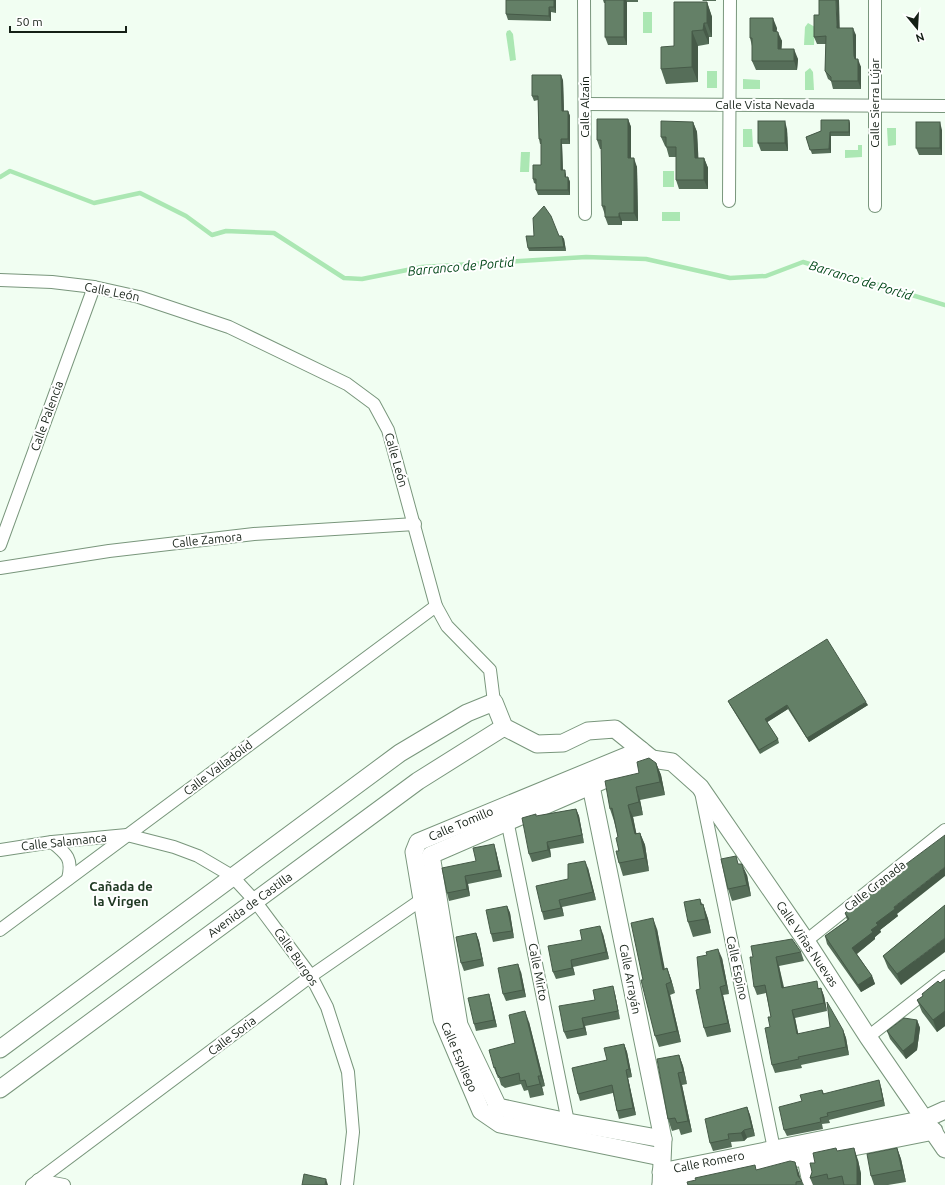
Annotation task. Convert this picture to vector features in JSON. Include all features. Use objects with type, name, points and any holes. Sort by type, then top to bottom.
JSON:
[{"type":"street","name":"Calle Alzaín","points":[[584,0],[585,214]]},
{"type":"street","points":[[729,201],[730,0]]},
{"type":"street","name":"Calle Sierra Lújar","points":[[875,0],[875,206]]},
{"type":"street","name":"Calle Vista Nevada","points":[[585,104],[945,106]]},
{"type":"street","name":"Calle León","points":[[0,280],[52,282],[94,288],[139,297],[229,327],[346,384],[374,404],[388,430],[415,524],[436,606],[447,626],[490,670],[494,702],[504,727]]},
{"type":"street","name":"Calle Palencia","points":[[0,545],[94,288]]},
{"type":"street","name":"Calle Zamora","points":[[0,568],[109,551],[254,534],[415,524]]},
{"type":"street","name":"Calle Valladolid","points":[[0,930],[436,606]]},
{"type":"street","points":[[0,1049],[400,753],[467,713],[494,702]]},
{"type":"street","points":[[504,727],[537,744],[563,743],[588,731],[615,729],[646,755]]},
{"type":"street","name":"Avenida de Castilla","points":[[0,1089],[418,781],[504,727]]},
{"type":"street","name":"Calle Tomillo","points":[[418,842],[506,814],[646,755]]},
{"type":"street","name":"Calle Viñas Nuevas","points":[[646,755],[672,762],[700,786],[945,1149]]},
{"type":"street","name":"Calle Arrayán","points":[[590,779],[663,1139],[661,1177]]},
{"type":"street","name":"Calle Espino","points":[[700,786],[774,1149]]},
{"type":"street","name":"Calle Tomillo","points":[[431,855],[506,814]]},
{"type":"street","name":"Calle Mirto","points":[[506,814],[567,1130]]},
{"type":"street","name":"Calle Granada","points":[[806,941],[945,830]]},
{"type":"street","name":"Calle Salamanca","points":[[0,850],[52,842],[127,835]]},
{"type":"street","name":"Calle Burgos","points":[[127,835],[174,847],[192,854],[232,876],[255,901],[312,976],[327,1007],[348,1072],[353,1132],[347,1185]]},
{"type":"street","points":[[52,842],[69,858],[71,869],[68,879]]},
{"type":"street","name":"Calle Espliego","points":[[418,842],[414,852],[429,897],[459,1025],[498,1106],[567,1130],[661,1177]]},
{"type":"street","name":"Calle Espliego","points":[[429,897],[431,855]]},
{"type":"street","name":"Calle Soria","points":[[35,1182],[312,976],[429,897]]},
{"type":"street","points":[[868,1036],[945,977]]},
{"type":"street","points":[[930,1125],[945,1110]]},
{"type":"street","name":"Calle Romero","points":[[661,1177],[774,1149],[930,1125]]},
{"type":"street","name":"Calle Romero","points":[[661,1177],[803,1157],[930,1125]]},
{"type":"street","name":"Calle Espliego","points":[[567,1130],[663,1139]]},
{"type":"street","points":[[803,1157],[809,1185]]},
{"type":"street","points":[[35,1182],[64,1185]]},
{"type":"shaded area","points":[[643,12],[652,12],[652,33],[643,33]]},
{"type":"shaded area","points":[[808,23],[815,27],[814,45],[804,45],[805,27]]},
{"type":"shaded area","points":[[510,30],[513,34],[516,60],[510,61],[506,34],[507,31]]},
{"type":"shaded area","points":[[810,68],[813,72],[814,90],[805,90],[805,72]]},
{"type":"shaded area","points":[[707,71],[717,71],[717,88],[707,88]]},
{"type":"shaded area","points":[[743,79],[760,80],[760,89],[743,89]]},
{"type":"shaded area","points":[[887,128],[896,128],[896,145],[888,146]]},
{"type":"shaded area","points":[[743,129],[752,129],[753,147],[743,147]]},
{"type":"shaded area","points":[[858,145],[862,145],[862,157],[845,158],[845,150],[858,150]]},
{"type":"shaded area","points":[[521,152],[530,152],[529,172],[520,172]]},
{"type":"shaded area","points":[[663,171],[674,171],[674,187],[663,187]]},
{"type":"shaded area","points":[[662,212],[680,212],[680,221],[662,221]]},
{"type":"building","points":[[506,0],[554,0],[554,7],[549,7],[549,16],[506,14]]},
{"type":"building","points":[[605,0],[624,0],[624,37],[605,37]]},
{"type":"building","points":[[819,0],[836,0],[837,28],[853,28],[854,56],[855,59],[858,59],[858,81],[831,81],[831,77],[825,71],[826,36],[814,37],[814,15],[819,15]]},
{"type":"building","points":[[674,2],[707,2],[707,23],[704,23],[703,30],[692,31],[692,67],[661,69],[661,47],[674,46]]},
{"type":"building","points":[[750,18],[773,18],[773,31],[778,32],[778,49],[794,49],[794,61],[752,61]]},
{"type":"building","points":[[532,75],[561,75],[562,111],[568,111],[568,139],[561,139],[561,170],[565,170],[565,177],[568,177],[568,190],[536,190],[536,179],[533,179],[533,165],[541,165],[541,139],[539,139],[538,96],[532,96]]},
{"type":"building","points":[[597,119],[628,119],[628,158],[634,158],[634,213],[619,213],[619,217],[605,217],[605,206],[602,206],[601,140],[597,140]]},
{"type":"building","points":[[821,120],[849,120],[849,132],[830,132],[829,149],[810,150],[806,137],[821,131]]},
{"type":"building","points":[[661,121],[693,122],[695,158],[704,158],[704,180],[676,180],[676,147],[666,147],[666,137],[661,137]]},
{"type":"building","points":[[758,121],[785,121],[785,143],[758,143]]},
{"type":"building","points":[[916,122],[940,122],[940,148],[916,148]]},
{"type":"building","points":[[544,206],[551,216],[559,236],[562,236],[564,247],[528,248],[526,236],[534,236],[533,218]]},
{"type":"building","points":[[827,639],[866,702],[807,738],[787,705],[765,719],[778,739],[759,750],[728,701]]},
{"type":"building","points":[[649,758],[656,763],[660,782],[636,787],[639,802],[628,805],[635,834],[640,833],[645,858],[619,863],[616,851],[619,851],[616,838],[618,837],[612,808],[610,809],[605,781],[639,773],[637,762]]},
{"type":"building","points":[[576,809],[582,835],[547,842],[548,850],[529,854],[522,818],[536,814],[536,816]]},
{"type":"building","points":[[945,835],[945,867],[894,907],[895,909],[876,923],[878,925],[871,930],[873,932],[852,948],[872,976],[858,985],[825,936],[849,919],[845,913],[874,888]]},
{"type":"building","points":[[494,844],[499,870],[465,876],[467,889],[447,893],[442,868],[476,861],[473,848]]},
{"type":"building","points":[[736,856],[738,864],[742,864],[747,885],[728,889],[721,859]]},
{"type":"building","points":[[585,861],[593,892],[559,900],[561,908],[542,912],[536,886],[568,879],[568,864]]},
{"type":"building","points":[[700,899],[701,905],[703,904],[706,919],[688,922],[684,902]]},
{"type":"building","points":[[945,905],[945,938],[897,974],[883,956]]},
{"type":"building","points":[[507,906],[512,931],[491,934],[486,910]]},
{"type":"building","points":[[653,918],[663,970],[667,968],[671,982],[666,984],[677,1031],[655,1036],[641,980],[643,980],[631,923]]},
{"type":"building","points":[[600,926],[606,952],[571,960],[572,968],[553,972],[548,946],[582,940],[580,930]]},
{"type":"building","points":[[476,933],[482,959],[461,963],[456,937]]},
{"type":"building","points":[[792,939],[801,952],[776,957],[782,988],[817,981],[818,989],[821,988],[824,1003],[792,1010],[797,1034],[830,1027],[827,1002],[843,1030],[846,1047],[798,1057],[799,1059],[772,1065],[765,1028],[770,1027],[768,1017],[771,1017],[765,985],[754,987],[750,957],[753,957],[751,946]]},
{"type":"building","points":[[718,949],[726,985],[720,987],[728,1023],[704,1028],[696,990],[700,989],[697,957],[707,955],[706,952]]},
{"type":"building","points":[[518,964],[523,990],[503,994],[498,968]]},
{"type":"building","points":[[945,979],[945,1011],[933,1020],[917,1000],[938,981],[940,983]]},
{"type":"building","points":[[613,986],[618,1011],[582,1018],[584,1028],[564,1032],[559,1006],[595,1000],[593,990]]},
{"type":"building","points":[[489,994],[494,1020],[474,1024],[468,998]]},
{"type":"building","points":[[525,1011],[541,1076],[538,1076],[540,1084],[527,1087],[525,1080],[520,1081],[519,1073],[501,1078],[497,1074],[495,1067],[494,1068],[489,1050],[515,1043],[509,1015]]},
{"type":"building","points":[[904,1018],[917,1020],[914,1042],[903,1051],[887,1031]]},
{"type":"building","points":[[624,1044],[629,1069],[626,1070],[633,1108],[617,1111],[612,1085],[578,1094],[572,1068],[607,1060],[604,1048]]},
{"type":"building","points":[[679,1055],[683,1072],[678,1073],[688,1121],[677,1123],[675,1118],[668,1119],[657,1059]]},
{"type":"building","points":[[879,1080],[883,1100],[827,1113],[828,1116],[820,1118],[821,1122],[784,1130],[779,1107],[802,1101],[800,1095],[822,1090],[823,1094]]},
{"type":"building","points":[[747,1107],[752,1128],[744,1130],[741,1133],[728,1134],[729,1139],[710,1143],[705,1119]]},
{"type":"building","points":[[836,1148],[837,1151],[854,1148],[857,1162],[857,1185],[844,1185],[842,1176],[828,1179],[827,1174],[810,1178],[812,1172],[810,1163],[815,1163],[813,1153]]},
{"type":"building","points":[[897,1148],[902,1170],[871,1176],[867,1154]]},
{"type":"building","points":[[790,1161],[795,1162],[798,1176],[802,1181],[796,1182],[796,1185],[688,1185],[687,1182],[696,1180],[695,1178],[755,1165],[756,1170]]},
{"type":"building","points":[[304,1174],[326,1179],[325,1185],[302,1185]]},
{"type":"waterway","name":"Barranco de Portid","points":[[0,177],[10,171],[94,203],[140,193],[186,216],[212,235],[226,231],[274,233],[344,278],[362,279],[422,267],[586,257],[646,259],[730,278],[766,276],[803,262],[945,305]]},
{"type":"district","name":"Cañada de la Virgen","points":[[121,894]]}]
